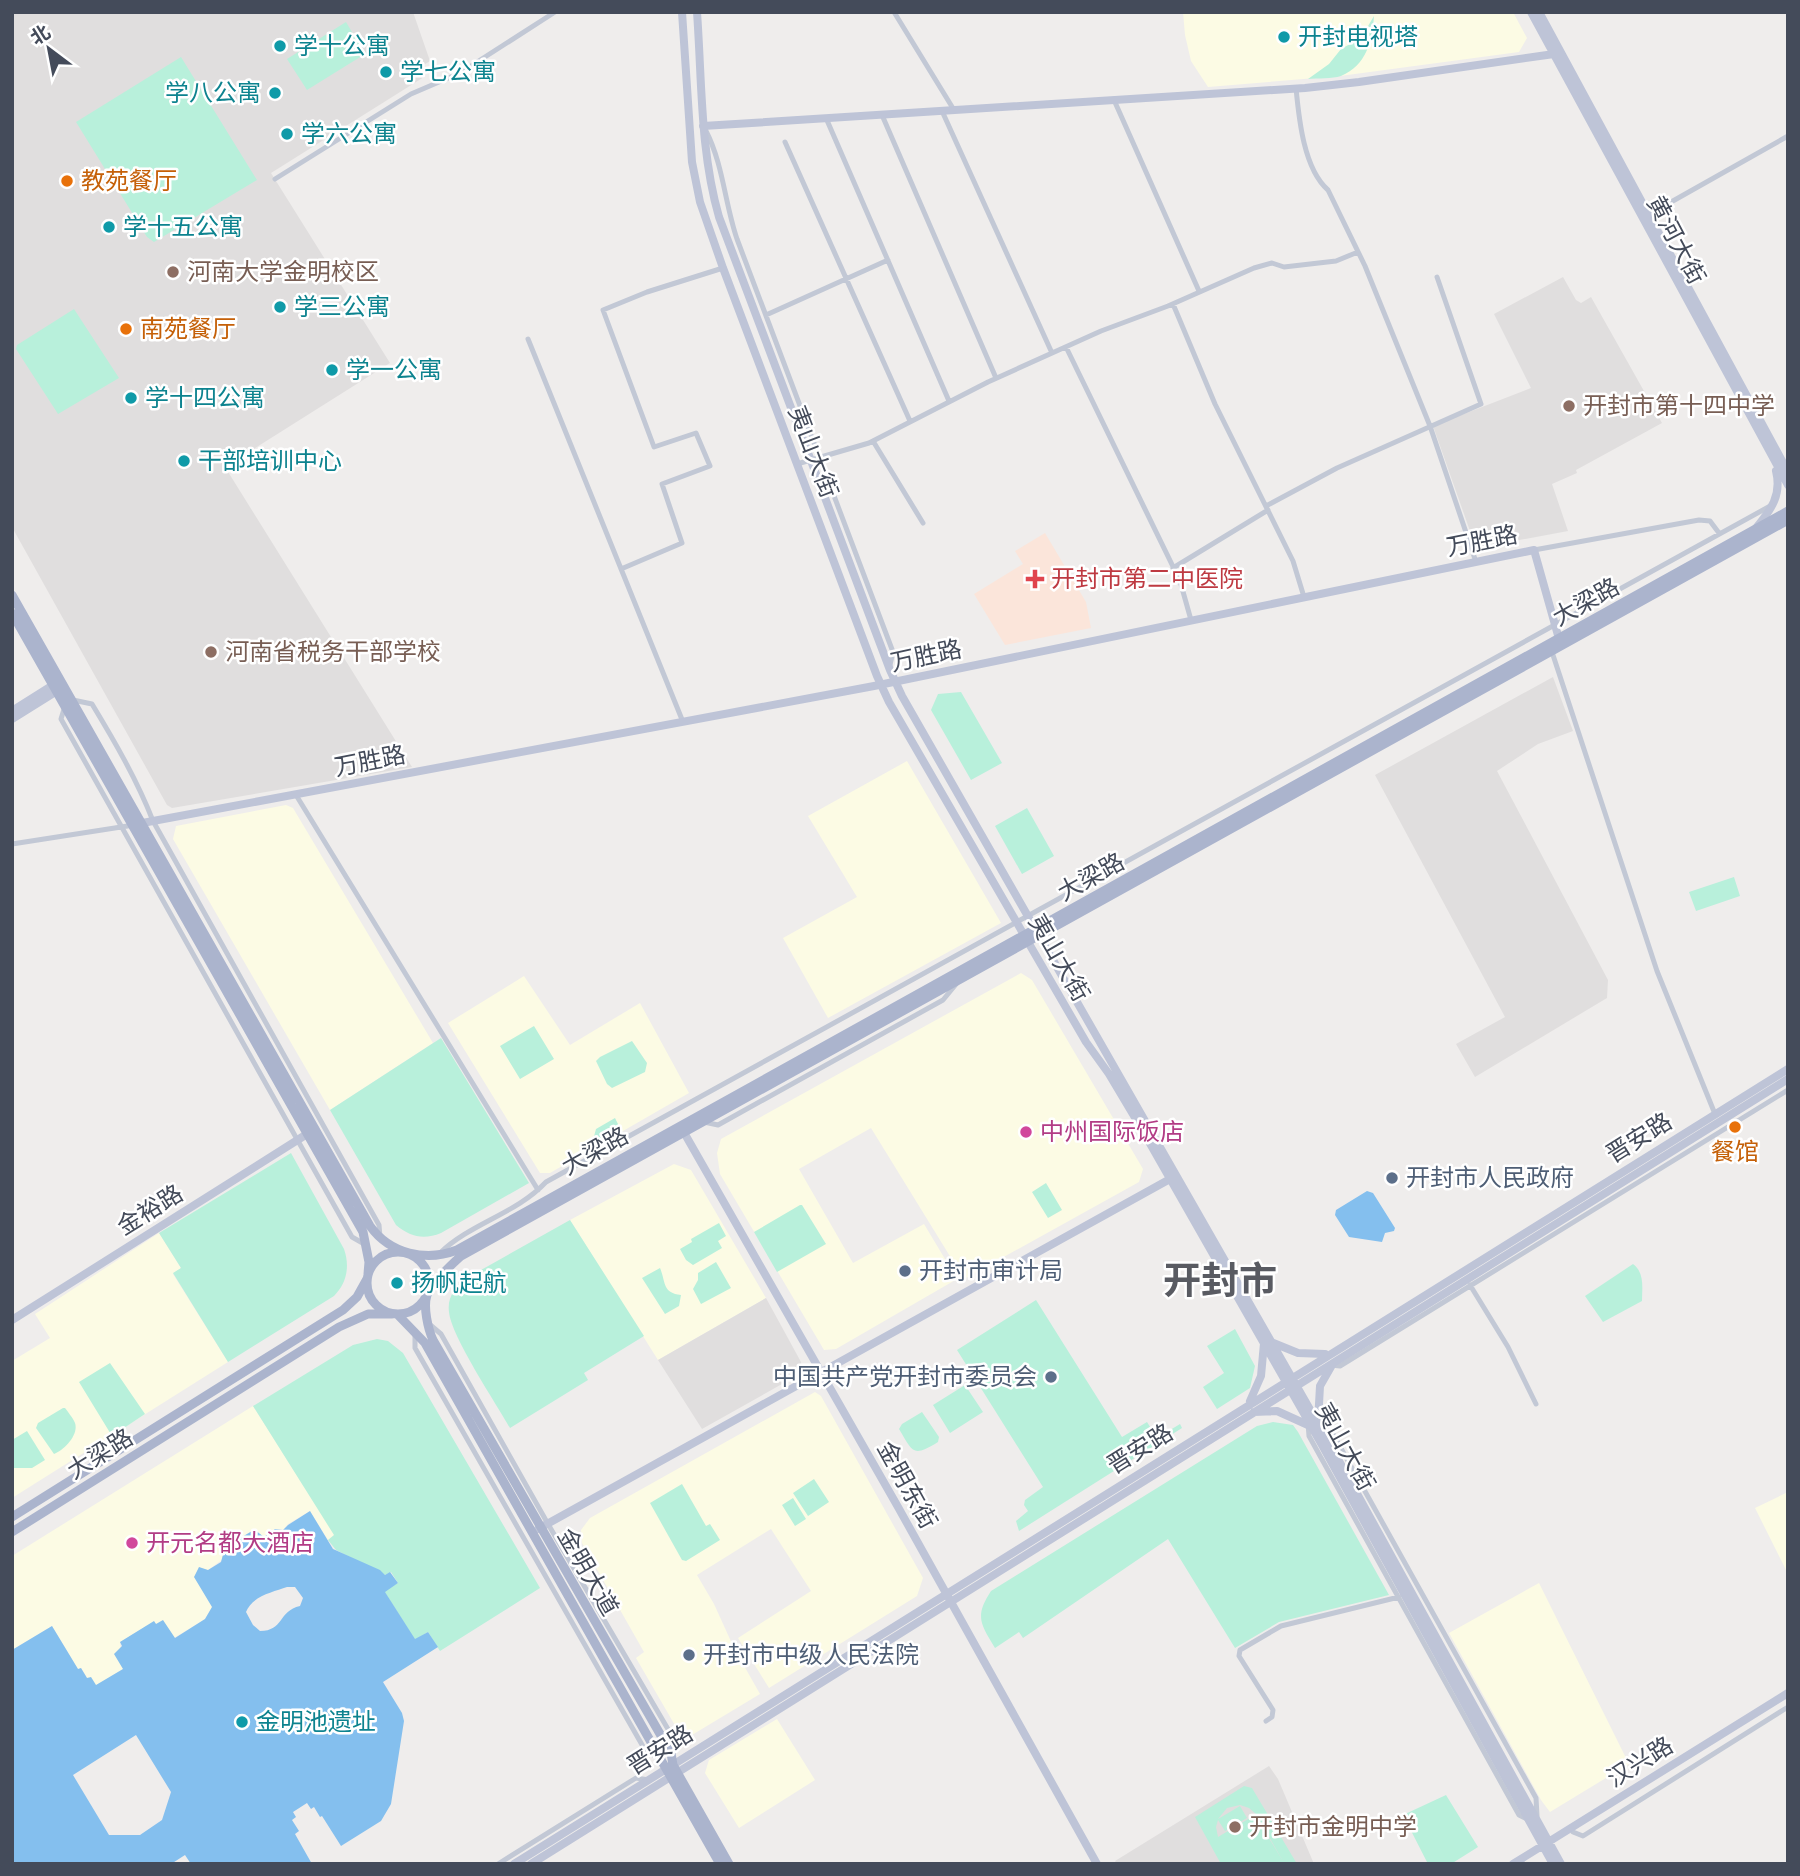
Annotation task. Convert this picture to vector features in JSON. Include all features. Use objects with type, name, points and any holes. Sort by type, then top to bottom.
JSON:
[{"type":"main road","name":"夷山大街","points":[[682,12],[692,162],[700,202],[881,685],[1086,1042],[1109,1074],[1313,1422],[1547,1845],[1561,1864]]},
{"type":"main road","name":"夷山大街","points":[[697,12],[703,126],[708,168],[719,217],[889,668],[1267,1343]]},
{"type":"main road","name":"黄河大街","points":[[1531,12],[1775,456],[1788,472]]},
{"type":"main road","name":"黄河大街","points":[[1539,12],[1788,485]]},
{"type":"main road","points":[[703,126],[1296,88],[1359,82],[1554,54]]},
{"type":"main road","points":[[1755,529],[1777,495],[1775,456],[1788,461]]},
{"type":"main road","name":"大梁路","points":[[1038,933],[1788,511]]},
{"type":"main road","name":"大梁路","points":[[407,1253],[420,1256],[438,1255],[457,1250],[1552,652],[1788,520]]},
{"type":"main road","points":[[1534,550],[1559,639]]},
{"type":"main road","name":"万胜路","points":[[143,823],[881,685],[1534,550]]},
{"type":"main road","points":[[12,595],[68,703],[143,823],[370,1226],[380,1237],[421,1262],[428,1272],[427,1296],[413,1311],[395,1314],[379,1308],[371,1300],[367,1290],[367,1245],[363,1232],[307,1134],[143,823]]},
{"type":"main road","points":[[12,613],[59,686]]},
{"type":"main road","points":[[12,711],[59,686]]},
{"type":"main road","points":[[12,719],[59,686]]},
{"type":"main road","name":"大梁路","points":[[427,1296],[461,1256],[682,1129],[704,1122],[958,981],[1026,939]]},
{"type":"main road","name":"晋安路","points":[[1290,1383],[1332,1360],[1788,1069]]},
{"type":"main road","name":"晋安路","points":[[531,1864],[672,1771],[1249,1408],[1468,1282],[1788,1079]]},
{"type":"main road","name":"金明东街","points":[[682,1129],[1097,1864]]},
{"type":"main road","name":"金裕路","points":[[12,1320],[307,1134]]},
{"type":"main road","points":[[540,1528],[1170,1179]]},
{"type":"main road","points":[[368,1277],[376,1261],[385,1255],[407,1253]]},
{"type":"main road","name":"大梁路","points":[[12,1517],[343,1310],[358,1297],[368,1277]]},
{"type":"main road","name":"金明大道","points":[[427,1296],[428,1323],[433,1340],[671,1753],[672,1771],[720,1864]]},
{"type":"main road","name":"大梁路","points":[[12,1532],[339,1327],[368,1314],[395,1314]]},
{"type":"main road","name":"金明大道","points":[[395,1314],[425,1343],[540,1528],[661,1760],[672,1771],[729,1864]]},
{"type":"main road","points":[[1267,1343],[1332,1360],[1320,1386],[1313,1422],[1277,1411],[1249,1408],[1261,1376],[1267,1343]]},
{"type":"main road","name":"汉兴路","points":[[1522,1864],[1547,1845],[1788,1693]]},
{"type":"main road","name":"汉兴路","points":[[1513,1864],[1573,1832],[1788,1698]]},
{"type":"main road","name":"晋安路","points":[[514,1864],[649,1780],[672,1771]]},
{"type":"main road","name":"夷山大街","points":[[1547,1845],[1553,1864]]},
{"type":"street","points":[[275,179],[411,94],[460,73],[555,12]]},
{"type":"street","points":[[894,12],[954,110]]},
{"type":"street","points":[[1296,88],[1300,122],[1317,180],[1328,190],[1358,252],[1430,426],[1476,562]]},
{"type":"street","points":[[1114,100],[1199,291]]},
{"type":"street","points":[[942,111],[1052,353]]},
{"type":"street","points":[[881,115],[996,378]]},
{"type":"street","points":[[826,118],[949,401]]},
{"type":"street","points":[[703,126],[714,147],[737,239],[893,652],[889,668]]},
{"type":"street","points":[[1648,215],[1788,136]]},
{"type":"street","points":[[785,142],[910,421]]},
{"type":"street","points":[[797,464],[858,448],[996,378],[1264,265],[1272,263],[1284,267],[1336,261],[1358,252]]},
{"type":"street","points":[[766,316],[888,260]]},
{"type":"street","points":[[621,569],[682,543],[662,484],[710,466],[696,433],[654,447],[603,310],[647,292],[723,268]]},
{"type":"street","points":[[1173,568],[1267,508],[1337,468],[1481,404],[1437,277]]},
{"type":"street","points":[[1173,304],[1214,404],[1293,561],[1304,597]]},
{"type":"street","points":[[528,339],[683,723]]},
{"type":"street","points":[[1066,347],[1184,592],[1191,620]]},
{"type":"street","points":[[873,441],[923,523]]},
{"type":"street","points":[[438,1255],[452,1242],[531,1198],[546,1182],[1773,505]]},
{"type":"street","name":"万胜路","points":[[1534,550],[1699,520],[1710,521],[1719,533]]},
{"type":"street","points":[[1552,652],[1657,971],[1715,1114]]},
{"type":"street","points":[[12,844],[121,826],[143,823],[141,789],[92,704],[68,703],[61,719],[121,826],[298,1140],[352,1237],[367,1245]]},
{"type":"street","points":[[296,795],[538,1190]]},
{"type":"street","points":[[1536,1404],[1504,1341],[1468,1282],[1788,1090]]},
{"type":"street","points":[[415,1331],[415,1348],[473,1452],[645,1750],[661,1760]]},
{"type":"street","points":[[1313,1422],[1328,1425],[1536,1798],[1534,1820],[1519,1815],[1309,1436],[1313,1422]]},
{"type":"street","points":[[1266,1721],[1272,1717],[1273,1710],[1239,1656],[1240,1650],[1281,1626],[1399,1597]]},
{"type":"street","points":[[1573,1832],[1583,1836],[1788,1707]]},
{"type":"street","points":[[498,1864],[636,1778],[649,1780]]},
{"type":"shaded area","name":"河南大学金明校区","points":[[12,12],[413,12],[430,61],[422,66],[424,77],[271,173],[390,363],[225,467],[412,767],[172,808],[167,805],[12,527]]},
{"type":"shaded area","points":[[1183,12],[1513,12],[1527,38],[1519,52],[1340,76],[1208,87],[1191,61]]},
{"type":"shaded area","name":"开封市第十四中学","points":[[1563,277],[1576,300],[1581,303],[1591,297],[1662,423],[1576,470],[1577,473],[1552,484],[1568,531],[1476,548],[1433,426],[1531,388],[1494,314]]},
{"type":"shaded area","name":"开封市第二中医院","points":[[1045,533],[1086,602],[1091,628],[1005,645],[974,594],[1023,564],[1015,551]]},
{"type":"shaded area","points":[[1553,677],[1573,731],[1538,744],[1497,771],[1608,980],[1607,998],[1475,1077],[1456,1044],[1505,1017],[1375,775]]},
{"type":"shaded area","points":[[907,761],[1001,923],[828,1018],[783,938],[857,897],[808,816]]},
{"type":"shaded area","points":[[286,805],[293,808],[433,1043],[330,1110],[173,839],[176,826]]},
{"type":"shaded area","points":[[1021,973],[1032,980],[1143,1169],[1139,1182],[964,1279],[871,1128],[799,1169],[853,1263],[924,1224],[957,1279],[836,1349],[824,1350],[720,1174],[717,1153],[721,1139]]},
{"type":"shaded area","points":[[524,976],[570,1045],[640,1003],[689,1093],[550,1173],[540,1173],[448,1023]]},
{"type":"shaded area","points":[[674,1164],[691,1170],[766,1298],[658,1360],[570,1220]]},
{"type":"shaded area","points":[[159,1233],[181,1268],[173,1274],[228,1362],[12,1498],[12,1361],[50,1338],[35,1314]]},
{"type":"shaded area","points":[[766,1298],[801,1362],[802,1369],[798,1375],[702,1429],[658,1360]]},
{"type":"shaded area","points":[[815,1392],[821,1396],[923,1578],[917,1596],[769,1688],[738,1638],[811,1591],[771,1529],[697,1575],[760,1694],[687,1738],[680,1734],[636,1658],[644,1652],[582,1543],[581,1530],[590,1518]]},
{"type":"shaded area","name":"开元名都大酒店","points":[[253,1406],[335,1535],[328,1540],[310,1511],[283,1530],[275,1529],[264,1538],[257,1534],[208,1570],[212,1607],[205,1619],[174,1638],[154,1622],[120,1642],[123,1669],[96,1686],[81,1668],[78,1669],[52,1626],[12,1650],[12,1556]]},
{"type":"shaded area","points":[[1788,1492],[1788,1574],[1755,1508]]},
{"type":"shaded area","points":[[1539,1583],[1629,1764],[1550,1812],[1449,1633]]},
{"type":"shaded area","points":[[777,1719],[815,1780],[739,1828],[705,1773],[709,1760]]},
{"type":"shaded area","name":"开封市金明中学","points":[[1269,1766],[1278,1779],[1314,1864],[1117,1864],[1115,1861]]},
{"type":"green space","points":[[1374,16],[1370,43],[1357,66],[1341,76],[1308,79],[1329,64],[1341,49],[1361,38]]},
{"type":"green space","points":[[346,22],[365,54],[307,90],[287,59]]},
{"type":"green space","points":[[181,57],[257,180],[154,242],[147,237],[76,122]]},
{"type":"green space","points":[[74,309],[119,378],[58,414],[16,349],[17,345]]},
{"type":"green space","points":[[961,692],[1002,763],[971,780],[931,710],[938,694]]},
{"type":"green space","points":[[1027,808],[1054,856],[1022,874],[995,826]]},
{"type":"green space","points":[[1734,877],[1740,896],[1696,911],[1689,892]]},
{"type":"green space","points":[[534,1026],[554,1059],[520,1079],[500,1046]]},
{"type":"green space","points":[[441,1038],[529,1183],[441,1233],[417,1236],[396,1225],[330,1110]]},
{"type":"green space","points":[[632,1041],[647,1063],[645,1072],[612,1088],[607,1084],[596,1061]]},
{"type":"green space","points":[[615,1118],[622,1132],[595,1147],[593,1140],[596,1129]]},
{"type":"green space","points":[[291,1153],[344,1249],[347,1268],[344,1280],[334,1296],[228,1362],[173,1273],[181,1268],[159,1233]]},
{"type":"green space","points":[[1046,1183],[1062,1210],[1048,1218],[1032,1192]]},
{"type":"green space","points":[[800,1205],[826,1244],[777,1272],[754,1232]]},
{"type":"green space","points":[[570,1220],[644,1336],[584,1373],[588,1380],[510,1428],[457,1337],[449,1312],[449,1302],[455,1289],[465,1279]]},
{"type":"green space","points":[[719,1223],[726,1236],[718,1241],[722,1248],[693,1265],[686,1260],[680,1249],[692,1242],[691,1239]]},
{"type":"green space","points":[[716,1262],[731,1288],[701,1304],[693,1289],[698,1273]]},
{"type":"green space","points":[[1633,1264],[1641,1276],[1642,1301],[1603,1322],[1585,1296]]},
{"type":"green space","points":[[660,1268],[668,1289],[681,1295],[679,1306],[665,1314],[642,1278]]},
{"type":"green space","points":[[1036,1300],[1122,1437],[1147,1422],[1157,1438],[1180,1424],[1182,1428],[1019,1531],[1016,1521],[1028,1511],[1024,1505],[1025,1500],[1043,1487],[957,1350]]},
{"type":"green space","points":[[1235,1329],[1255,1366],[1250,1388],[1217,1409],[1203,1387],[1224,1373],[1207,1346]]},
{"type":"green space","points":[[377,1339],[388,1341],[403,1353],[540,1588],[440,1651],[428,1632],[415,1640],[384,1591],[398,1583],[391,1572],[385,1575],[336,1550],[328,1540],[334,1535],[253,1406],[353,1345]]},
{"type":"green space","points":[[110,1363],[145,1414],[112,1436],[79,1382]]},
{"type":"green space","points":[[965,1385],[983,1412],[950,1433],[933,1405]]},
{"type":"green space","points":[[63,1408],[74,1421],[76,1428],[66,1446],[54,1454],[36,1428],[38,1423]]},
{"type":"green space","points":[[922,1412],[939,1437],[938,1442],[918,1451],[911,1447],[899,1429],[902,1424]]},
{"type":"green space","points":[[1273,1422],[1293,1425],[1298,1432],[1389,1595],[1279,1622],[1235,1648],[1168,1539],[1023,1638],[1019,1632],[995,1648],[981,1620],[982,1608],[991,1591],[1257,1426]]},
{"type":"green space","points":[[27,1431],[45,1460],[32,1468],[14,1468],[12,1440]]},
{"type":"green space","points":[[814,1479],[829,1502],[808,1516],[793,1493]]},
{"type":"green space","points":[[682,1484],[706,1526],[710,1524],[720,1540],[686,1561],[682,1560],[650,1503]]},
{"type":"green space","points":[[793,1498],[806,1519],[795,1526],[782,1505]]},
{"type":"green space","points":[[1244,1786],[1252,1788],[1297,1864],[1221,1864],[1195,1817]],"holes":[[[1240,1805],[1256,1814],[1284,1863],[1255,1815],[1218,1837],[1218,1820],[1225,1831],[1247,1818],[1240,1806],[1218,1819],[1227,1808]]]},
{"type":"green space","points":[[1446,1795],[1478,1847],[1451,1864],[1428,1864],[1403,1815]]},
{"type":"water","points":[[1367,1191],[1373,1193],[1395,1228],[1394,1231],[1385,1233],[1382,1242],[1349,1237],[1335,1215],[1336,1210]]},
{"type":"water","points":[[310,1511],[333,1549],[380,1570],[385,1575],[390,1572],[398,1583],[385,1592],[415,1639],[428,1632],[438,1647],[383,1682],[404,1721],[391,1804],[381,1821],[341,1846],[322,1816],[307,1803],[293,1812],[296,1817],[292,1820],[299,1831],[295,1834],[312,1864],[191,1864],[185,1855],[171,1864],[12,1864],[12,1650],[52,1626],[78,1669],[81,1668],[87,1678],[91,1677],[96,1685],[123,1669],[114,1654],[122,1646],[120,1642],[154,1621],[156,1624],[163,1620],[175,1638],[205,1619],[212,1607],[194,1577],[199,1567],[208,1570],[221,1562],[225,1547],[252,1531],[255,1530],[264,1537],[275,1529],[283,1530]],"holes":[[[295,1587],[303,1598],[300,1606],[288,1612],[273,1628],[260,1631],[246,1612],[249,1607],[264,1595]],[[136,1735],[171,1792],[162,1820],[140,1835],[109,1835],[73,1775]]]},
{"type":"place","name":"开封电视塔","points":[[1284,37]]},
{"type":"place","name":"学十公寓","points":[[280,46]]},
{"type":"place","name":"学七公寓","points":[[386,72]]},
{"type":"place","name":"学八公寓","points":[[275,93]]},
{"type":"place","name":"学六公寓","points":[[287,134]]},
{"type":"place","name":"教苑餐厅","points":[[67,181]]},
{"type":"place","name":"学十五公寓","points":[[109,227]]},
{"type":"place","name":"河南大学金明校区","points":[[173,272]]},
{"type":"place","name":"学三公寓","points":[[280,307]]},
{"type":"place","name":"南苑餐厅","points":[[126,329]]},
{"type":"place","name":"学一公寓","points":[[332,370]]},
{"type":"place","name":"学十四公寓","points":[[131,398]]},
{"type":"place","name":"开封市第十四中学","points":[[1569,406]]},
{"type":"place","name":"干部培训中心","points":[[184,461]]},
{"type":"place","name":"开封市第二中医院","points":[[1035,579]]},
{"type":"place","name":"河南省税务干部学校","points":[[211,652]]},
{"type":"place","name":"餐馆","points":[[1735,1127]]},
{"type":"place","name":"中州国际饭店","points":[[1026,1132]]},
{"type":"place","name":"开封市人民政府","points":[[1392,1178]]},
{"type":"place","name":"开封市审计局","points":[[905,1271]]},
{"type":"place","name":"扬帆起航","points":[[397,1283]]},
{"type":"place","name":"中国共产党开封市委员会","points":[[1051,1377]]},
{"type":"place","name":"开元名都大酒店","points":[[132,1543]]},
{"type":"place","name":"开封市中级人民法院","points":[[689,1655]]},
{"type":"place","name":"金明池遗址","points":[[242,1722]]},
{"type":"place","name":"开封市金明中学","points":[[1235,1827]]},
{"type":"district","name":"开封市","points":[[1220,1281]]}]
